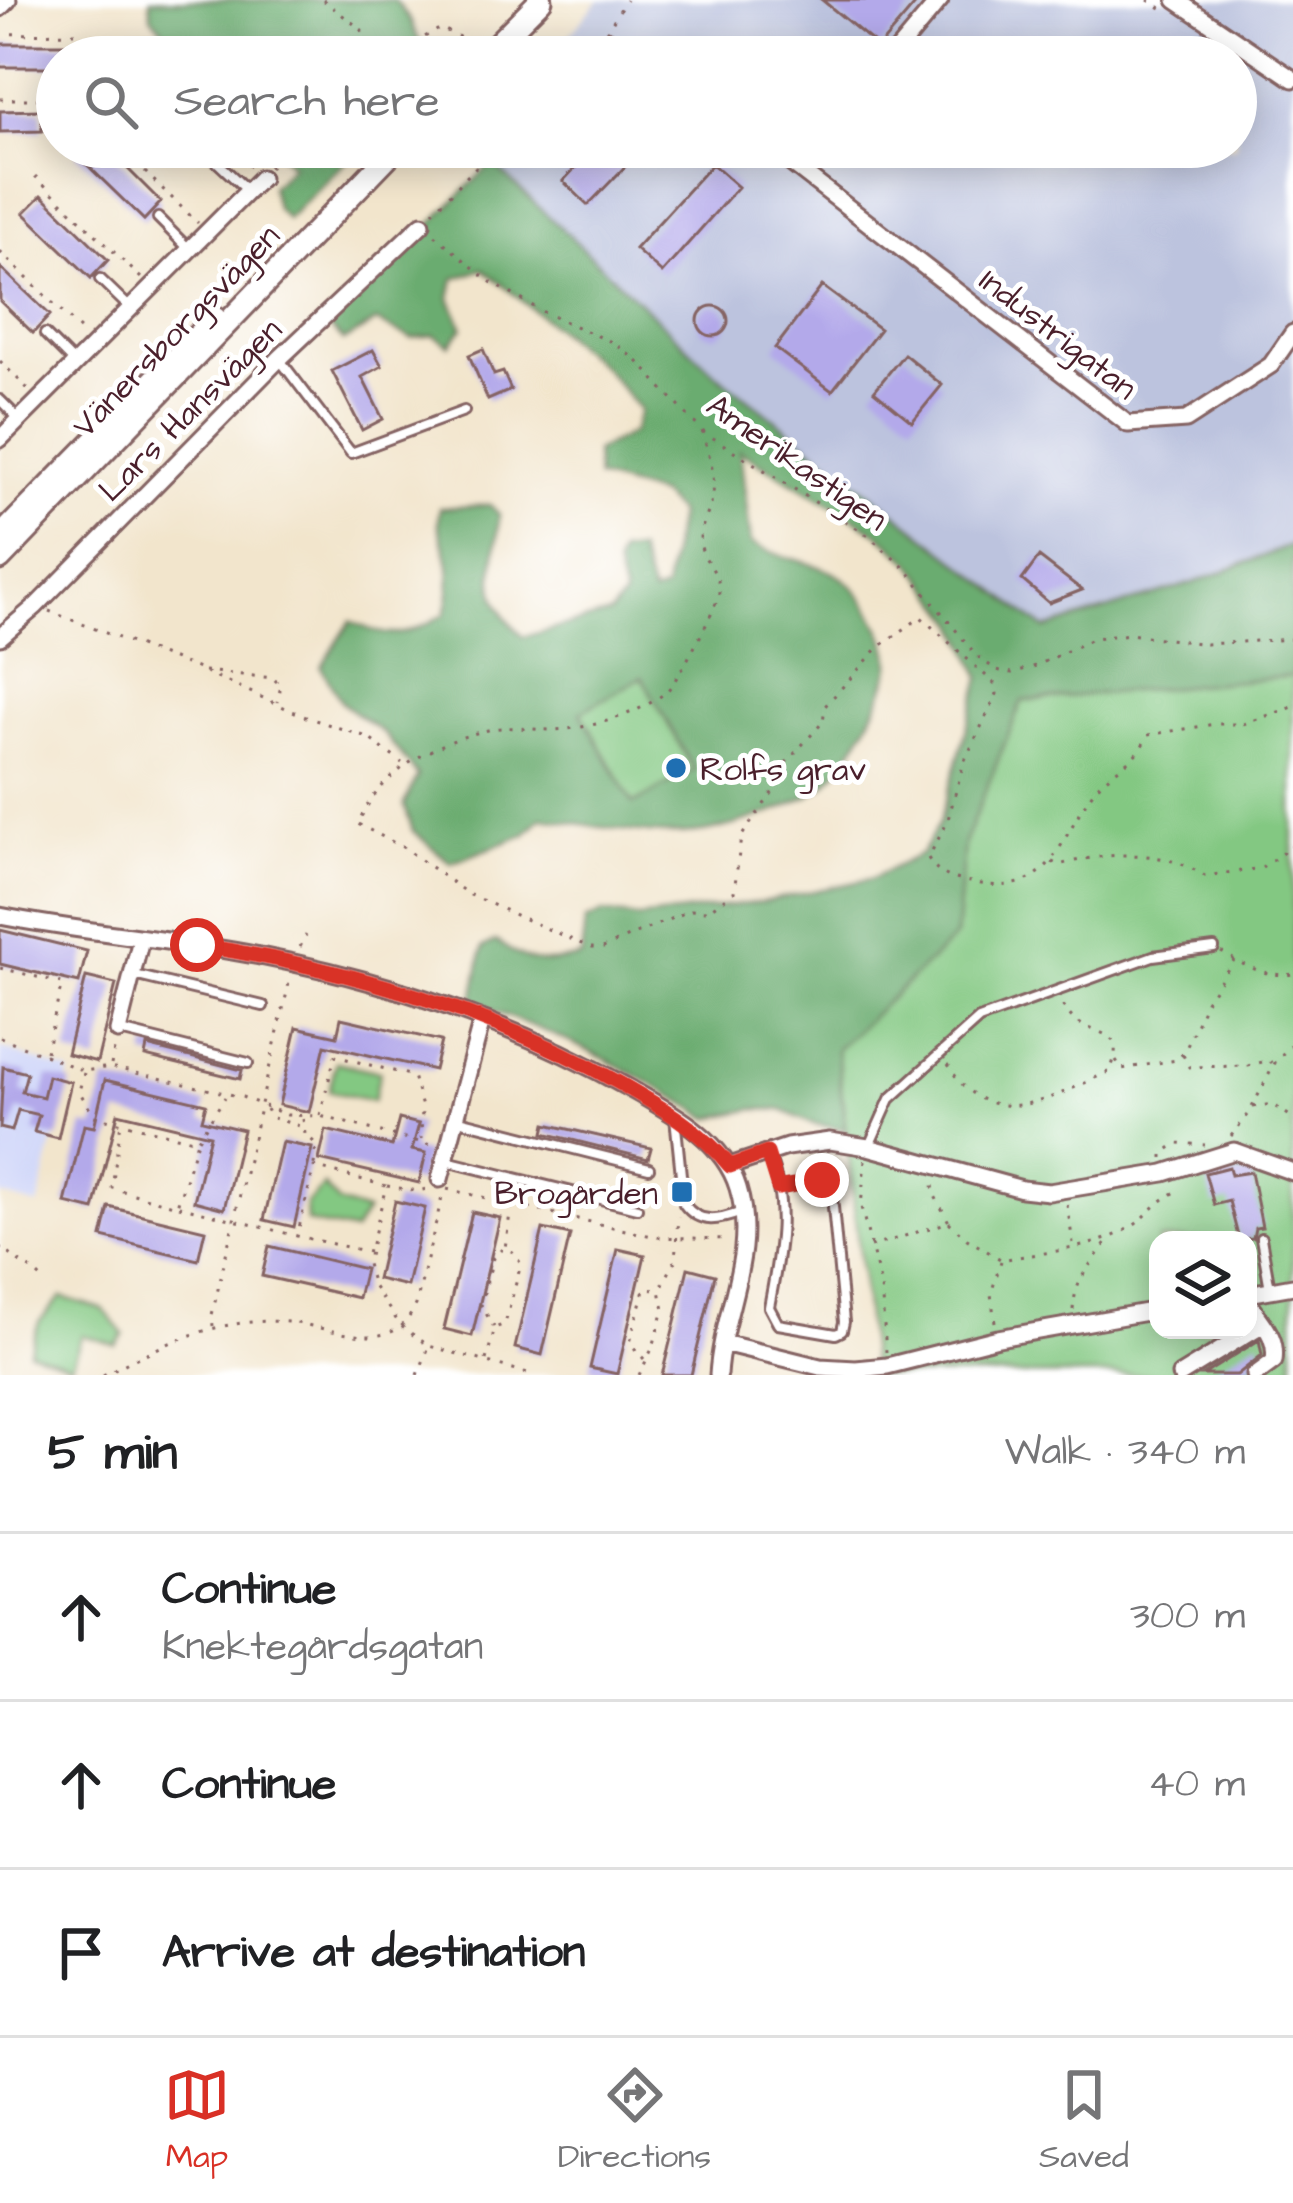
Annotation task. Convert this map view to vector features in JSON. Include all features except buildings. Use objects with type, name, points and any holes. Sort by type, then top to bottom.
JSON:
[{"type":"main road","points":[[504,36],[541,0]]},
{"type":"main road","name":"Vänersborgsvägen","points":[[0,536],[197,334],[373,168]]},
{"type":"main road","name":"Vänersborgsvägen","points":[[0,559],[375,168]]},
{"type":"street","points":[[0,8],[8,0]]},
{"type":"street","points":[[910,36],[940,0]]},
{"type":"street","points":[[1176,0],[1229,36]]},
{"type":"street","points":[[1257,55],[1293,79]]},
{"type":"street","name":"Industrigatan","points":[[800,168],[1128,424],[1186,420],[1271,365],[1293,332]]},
{"type":"street","points":[[0,440],[261,178]]},
{"type":"street","name":"Lars Hansvägen","points":[[0,637],[279,358],[422,224]]},
{"type":"street","points":[[0,916],[245,953],[421,996],[562,1051],[675,1117],[713,1145],[730,1166],[744,1212],[746,1238],[718,1375]]},
{"type":"street","points":[[118,1031],[141,938]]},
{"type":"street","points":[[434,1179],[482,1020]]},
{"type":"street","points":[[730,1166],[809,1142],[868,1147],[1022,1189],[1065,1192],[1164,1173],[1234,1151],[1293,1172]]},
{"type":"street","points":[[1257,1295],[1293,1286]]},
{"type":"street","points":[[723,1343],[820,1367],[888,1370],[998,1338],[1149,1312]]},
{"type":"street","points":[[1255,1375],[1274,1361],[1276,1348],[1257,1313]]},
{"type":"street","points":[[1180,1375],[1264,1324]]},
{"type":"lane","points":[[223,168],[248,191]]},
{"type":"lane","points":[[158,218],[190,250]]},
{"type":"lane","points":[[100,279],[131,309]]},
{"type":"lane","points":[[45,334],[76,364]]},
{"type":"lane","points":[[279,358],[351,454],[464,411]]},
{"type":"lane","points":[[0,400],[20,420]]},
{"type":"lane","points":[[868,1147],[890,1099],[979,1019],[1153,956],[1214,948]]},
{"type":"lane","points":[[133,975],[262,1006]]},
{"type":"lane","points":[[118,1031],[248,1063]]},
{"type":"lane","points":[[675,1117],[682,1192],[689,1211],[710,1220],[744,1212]]},
{"type":"lane","points":[[455,1119],[649,1168]]},
{"type":"lane","points":[[767,1153],[778,1188],[782,1241],[771,1317],[778,1324],[836,1334],[844,1322],[831,1186],[822,1180],[778,1188]]},
{"type":"lane","points":[[438,1155],[637,1208]]},
{"type":"lane","points":[[1262,1238],[1271,1291]]},
{"type":"path","points":[[323,0],[365,36]]},
{"type":"path","points":[[601,36],[626,0]]},
{"type":"path","points":[[426,36],[441,28],[456,36]]},
{"type":"path","points":[[608,29],[617,36]]},
{"type":"path","points":[[0,34],[81,33]]},
{"type":"path","points":[[0,99],[36,99]]},
{"type":"path","points":[[140,168],[208,232]]},
{"type":"path","points":[[251,168],[261,178],[269,168]]},
{"type":"path","points":[[422,224],[475,168]]},
{"type":"path","points":[[35,176],[152,288]]},
{"type":"path","name":"Amerikastigen","points":[[422,224],[489,281],[545,313],[614,343],[702,431],[866,534],[904,568],[977,656],[996,670],[1012,673],[1094,638],[1130,634],[1206,644],[1293,639]]},
{"type":"path","points":[[0,252],[96,344]]},
{"type":"path","points":[[0,361],[40,400]]},
{"type":"path","points":[[702,431],[714,472],[712,502],[700,540],[702,554],[716,572],[719,595],[697,646],[667,692],[620,718],[556,730],[490,729],[404,764],[375,794],[358,824],[406,849],[468,894],[591,948],[604,947],[691,910],[707,911],[734,892],[741,837],[778,786],[783,766],[823,722],[825,706],[879,647],[921,617],[995,684],[998,694],[964,762],[947,823],[928,859],[947,877],[992,886],[1022,885],[1052,862],[1101,782],[1139,754],[1148,735],[1243,724],[1293,707]]},
{"type":"path","points":[[36,606],[306,717],[368,737],[404,764]]},
{"type":"path","points":[[201,670],[273,678],[281,686],[276,704]]},
{"type":"path","points":[[1052,862],[1059,866],[1127,855],[1184,862],[1205,876],[1262,868],[1293,845]]},
{"type":"path","points":[[297,953],[306,935]]},
{"type":"path","points":[[1214,948],[1271,974],[1293,974]]},
{"type":"path","points":[[942,1052],[966,1086],[982,1099],[1024,1106],[1051,1100],[1110,1071],[1163,1064],[1182,1053],[1234,960]]},
{"type":"path","points":[[0,968],[62,982],[45,1054]]},
{"type":"path","points":[[213,1328],[290,979]]},
{"type":"path","points":[[1047,995],[1064,1005],[1079,1024],[1102,1029],[1112,1038],[1122,1069]]},
{"type":"path","points":[[110,1067],[118,1031]]},
{"type":"path","points":[[0,1037],[84,1071],[110,1067],[226,1094],[303,1118],[320,1117],[421,1142],[438,1155]]},
{"type":"path","points":[[1164,1173],[1163,1153],[1177,1143],[1204,1144],[1221,1154],[1273,1066],[1293,1044]]},
{"type":"path","points":[[1182,1053],[1190,1067],[1248,1066],[1269,1060],[1273,1066]]},
{"type":"path","points":[[320,1117],[335,1056],[413,1076],[422,1107],[421,1142]]},
{"type":"path","points":[[1110,1071],[1115,1059]]},
{"type":"path","points":[[84,1071],[80,1091],[94,1116],[197,1141]]},
{"type":"path","points":[[177,1206],[197,1141],[226,1094]]},
{"type":"path","points":[[1251,1108],[1272,1104],[1293,1118]]},
{"type":"path","points":[[264,1105],[270,1118],[305,1127]]},
{"type":"path","points":[[296,1236],[316,1144],[305,1134],[303,1118]]},
{"type":"path","points":[[122,1122],[112,1188],[369,1252]]},
{"type":"path","points":[[868,1147],[861,1207],[881,1286],[888,1370]]},
{"type":"path","points":[[935,1166],[934,1196],[949,1222],[1002,1260],[1108,1239],[1134,1227],[1162,1197],[1180,1190]]},
{"type":"path","points":[[314,1167],[418,1191],[439,1186],[434,1179]]},
{"type":"path","points":[[386,1186],[369,1252],[373,1286],[401,1326],[429,1346],[535,1375]]},
{"type":"path","points":[[103,1375],[159,1345],[213,1328],[265,1321],[369,1335],[392,1332],[416,1305],[445,1189],[679,1240],[746,1238]]},
{"type":"path","points":[[1065,1192],[1073,1246]]},
{"type":"path","points":[[485,1362],[495,1328],[482,1305],[493,1258],[505,1248],[512,1204]]},
{"type":"path","points":[[639,1375],[664,1310],[660,1290],[675,1261],[677,1209]]},
{"type":"path","points":[[868,1248],[949,1222]]},
{"type":"path","points":[[1075,1325],[1075,1288],[1084,1268],[1108,1239]]},
{"type":"path","points":[[0,1248],[46,1284]]},
{"type":"path","points":[[495,1328],[505,1324],[521,1264],[505,1248]]},
{"type":"path","points":[[998,1338],[991,1294],[1002,1260]]},
{"type":"path","points":[[644,1360],[630,1342],[644,1288],[660,1290]]},
{"type":"path","points":[[418,1375],[429,1346]]},
{"type":"shaded area","points":[[599,0],[1293,0],[1293,545],[1193,583],[1045,629],[714,372],[497,168],[1257,168],[1257,36],[569,36]]},
{"type":"shaded area","points":[[0,1048],[70,1072],[38,1206],[0,1195]]},
{"type":"green space","points":[[150,0],[395,0],[417,36],[169,36],[151,17]]},
{"type":"green space","points":[[290,168],[339,168],[287,219],[276,208],[271,187]]},
{"type":"green space","points":[[487,168],[497,168],[714,372],[1045,629],[1193,583],[1293,545],[1293,676],[1022,701],[964,843],[956,936],[837,1049],[845,1130],[810,1123],[782,1110],[756,1109],[710,1118],[595,1054],[472,1004],[483,947],[496,941],[536,961],[581,957],[585,921],[603,913],[638,918],[762,902],[870,879],[921,854],[940,822],[981,678],[956,621],[911,562],[875,531],[740,451],[751,543],[844,579],[868,606],[887,645],[887,680],[851,752],[817,791],[727,827],[650,833],[541,818],[525,835],[451,863],[413,831],[404,804],[418,776],[383,733],[342,703],[321,667],[351,621],[399,634],[445,614],[450,578],[439,527],[440,508],[490,505],[499,514],[494,593],[508,621],[523,637],[610,614],[624,597],[616,565],[620,553],[638,551],[652,594],[665,590],[678,514],[660,495],[597,478],[595,452],[633,432],[640,410],[604,368],[483,269],[454,279],[450,298],[463,328],[449,345],[434,335],[411,338],[376,322],[344,341],[329,326]],"holes":[[[642,677],[694,770],[633,804],[581,712]]]},
{"type":"green space","points":[[1293,676],[1293,1375],[872,1375],[837,1049],[956,936],[964,843],[1022,701]]},
{"type":"green space","points":[[642,677],[694,770],[633,804],[580,711]]},
{"type":"green space","points":[[336,1062],[380,1072],[373,1101],[329,1091]]},
{"type":"green space","points":[[324,1186],[338,1203],[366,1212],[354,1232],[307,1222],[306,1204]]},
{"type":"green space","points":[[61,1297],[103,1309],[124,1334],[116,1345],[82,1335],[71,1365],[29,1351],[39,1322]]},
{"type":"place","name":"Rolfs grav","points":[[676,768]]},
{"type":"place","name":"Brogården","points":[[682,1192]]},
{"type":"route","points":[[197,945],[421,996],[562,1051],[692,1128],[730,1166],[767,1153],[778,1188],[822,1180]]}]
